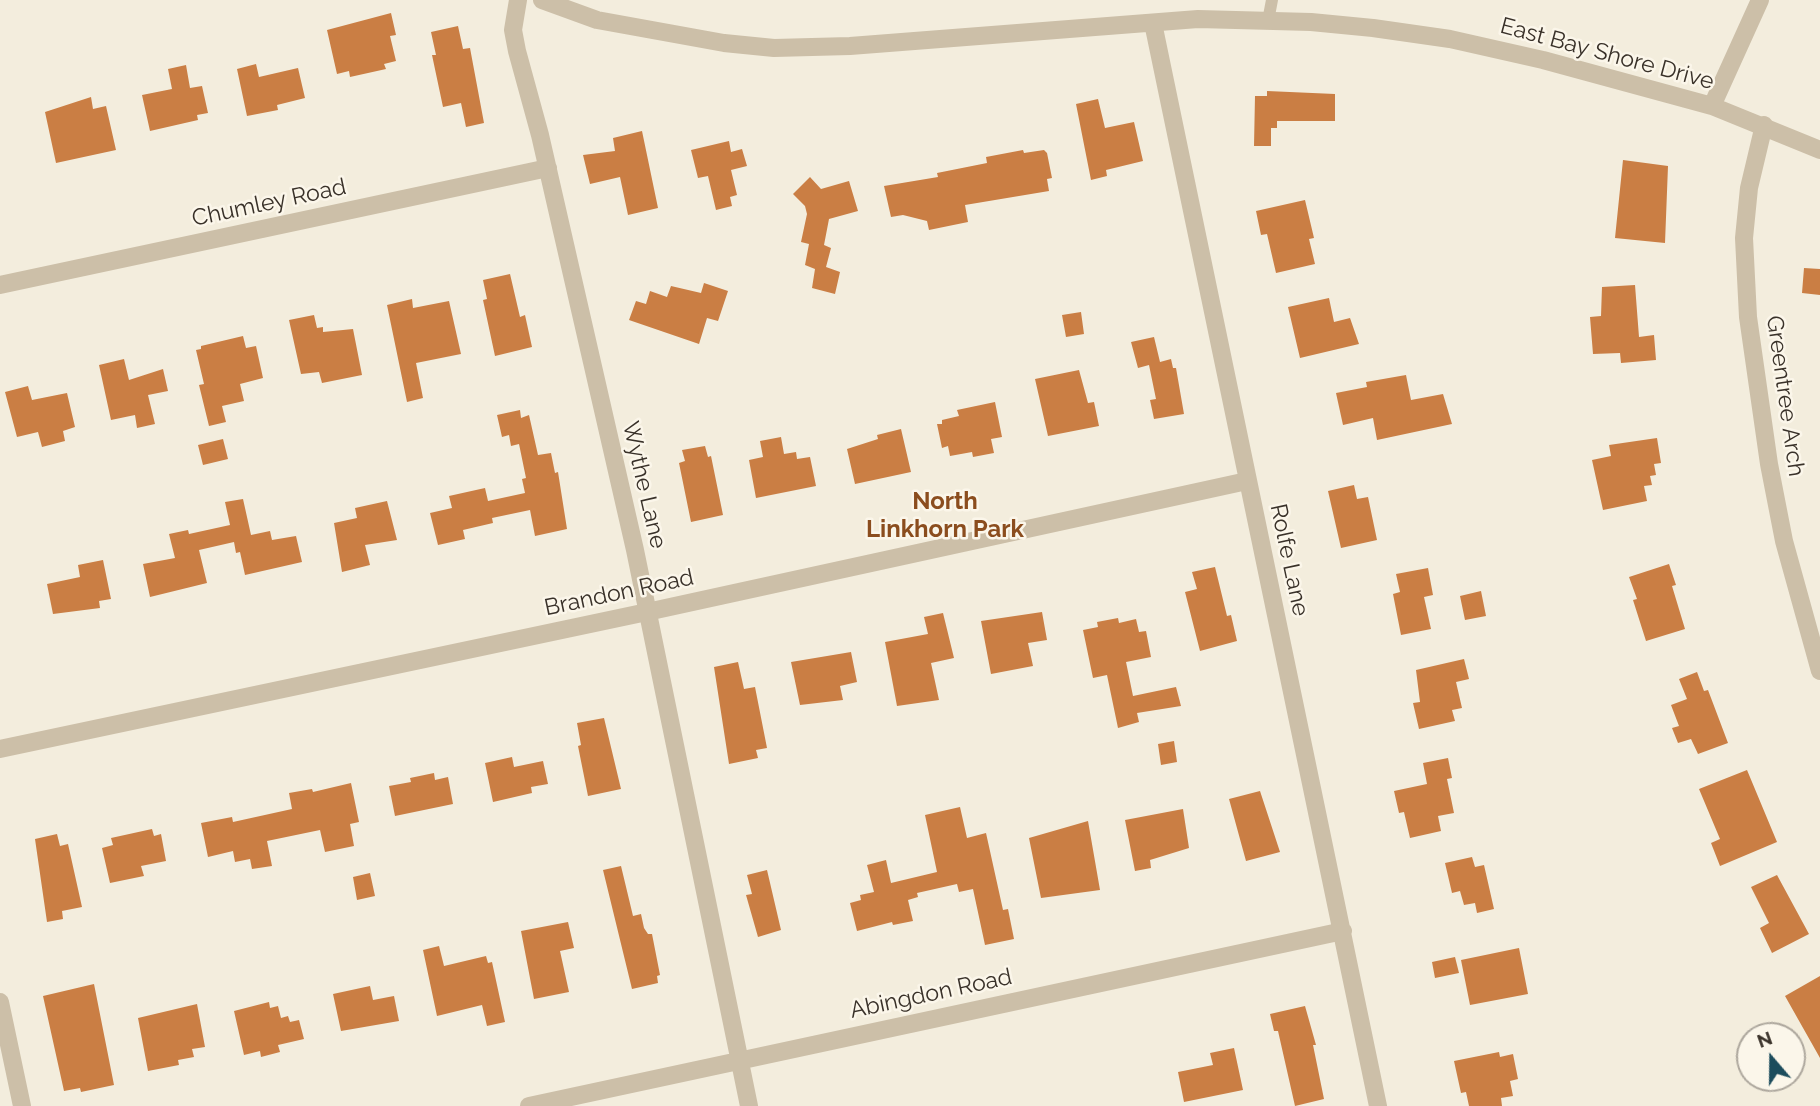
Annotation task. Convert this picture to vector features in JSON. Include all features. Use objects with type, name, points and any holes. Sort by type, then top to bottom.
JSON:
[{"type":"street","name":"Wythe Lane","points":[[518,0],[513,30],[517,51],[548,168],[647,612],[749,1106]]},
{"type":"street","name":"East Bay Shore Drive","points":[[542,0],[597,20],[724,43],[774,48],[850,46],[1198,19],[1373,28],[1450,39],[1543,60],[1712,106],[1820,149]]},
{"type":"street","points":[[1712,106],[1760,0]]},
{"type":"street","name":"Rolfe Lane","points":[[1153,23],[1378,1106]]},
{"type":"street","name":"Greentree Arch","points":[[1764,125],[1749,188],[1744,238],[1748,317],[1773,485],[1808,633],[1820,671]]},
{"type":"street","name":"Chumley Road","points":[[0,285],[548,168]]},
{"type":"street","name":"Brandon Road","points":[[0,749],[1247,481]]},
{"type":"street","name":"Abingdon Road","points":[[529,1106],[1343,931]]},
{"type":"street","points":[[0,1002],[22,1106]]},
{"type":"lane","points":[[1268,21],[1272,0]]},
{"type":"building","points":[[391,13],[396,35],[390,36],[396,61],[384,64],[386,69],[350,77],[349,71],[337,74],[327,30]]},
{"type":"building","points":[[458,26],[463,49],[470,48],[484,123],[466,127],[461,103],[443,107],[432,55],[436,55],[431,32]]},
{"type":"building","points":[[256,64],[259,77],[298,68],[305,98],[277,105],[278,110],[247,116],[237,69]]},
{"type":"building","points":[[186,65],[190,88],[202,86],[208,113],[197,115],[198,120],[150,131],[142,95],[172,89],[168,69]]},
{"type":"building","points":[[1267,91],[1335,94],[1335,121],[1277,121],[1277,128],[1271,128],[1271,146],[1254,146],[1255,96],[1267,96]]},
{"type":"building","points":[[91,97],[93,109],[106,106],[116,150],[56,163],[45,112]]},
{"type":"building","points":[[1098,99],[1105,128],[1134,122],[1143,161],[1106,170],[1107,176],[1091,180],[1076,104]]},
{"type":"building","points":[[642,131],[658,208],[628,215],[620,177],[590,184],[583,155],[615,151],[613,138]]},
{"type":"building","points":[[729,141],[731,152],[742,149],[747,166],[731,170],[737,195],[730,197],[732,206],[716,210],[708,176],[698,178],[691,150]]},
{"type":"building","points":[[1023,150],[1024,153],[1044,150],[1047,153],[1052,178],[1047,179],[1049,191],[965,205],[968,222],[929,230],[927,221],[903,215],[891,217],[884,186],[938,177],[937,173],[987,163],[986,157]]},
{"type":"building","points":[[1623,160],[1668,166],[1665,243],[1615,238]]},
{"type":"building","points":[[810,177],[821,189],[849,181],[858,211],[829,219],[824,245],[831,248],[826,267],[840,272],[835,294],[812,288],[815,269],[805,265],[809,244],[801,242],[807,214],[805,206],[793,194]]},
{"type":"building","points":[[1305,200],[1314,238],[1309,239],[1315,264],[1276,273],[1267,234],[1261,235],[1256,211]]},
{"type":"building","points":[[1804,268],[1820,269],[1820,295],[1802,293]]},
{"type":"building","points":[[510,274],[520,317],[525,315],[532,347],[495,356],[483,300],[487,299],[483,280]]},
{"type":"building","points":[[704,283],[728,291],[718,321],[707,318],[699,344],[629,320],[636,301],[646,304],[650,291],[667,297],[671,286],[701,293]]},
{"type":"building","points":[[1635,285],[1639,337],[1654,335],[1656,360],[1621,363],[1620,353],[1593,354],[1590,317],[1601,316],[1602,287]]},
{"type":"building","points":[[1329,298],[1334,322],[1350,318],[1359,344],[1300,358],[1288,307]]},
{"type":"building","points":[[412,299],[413,308],[449,301],[461,354],[416,363],[423,398],[407,402],[387,305]]},
{"type":"building","points":[[1081,312],[1084,334],[1066,337],[1062,315]]},
{"type":"building","points":[[314,315],[317,328],[323,327],[323,332],[353,329],[362,375],[322,383],[319,372],[301,374],[289,320]]},
{"type":"building","points":[[243,336],[246,348],[256,346],[263,378],[240,384],[244,401],[222,406],[226,422],[209,426],[199,385],[204,384],[196,350],[201,349],[201,346]]},
{"type":"building","points":[[1154,337],[1160,362],[1171,359],[1173,368],[1176,368],[1184,414],[1154,419],[1150,400],[1156,399],[1149,365],[1138,368],[1131,342]]},
{"type":"building","points":[[124,359],[129,380],[163,369],[168,391],[148,395],[155,424],[137,428],[135,415],[111,420],[99,365]]},
{"type":"building","points":[[1079,370],[1088,403],[1094,402],[1099,426],[1048,436],[1035,379]]},
{"type":"building","points":[[1406,375],[1411,400],[1443,394],[1452,424],[1377,440],[1373,418],[1343,425],[1336,393],[1367,387],[1366,382]]},
{"type":"building","points":[[28,386],[32,400],[67,393],[75,427],[63,431],[65,441],[42,447],[38,432],[17,437],[5,392]]},
{"type":"building","points":[[995,402],[1002,437],[991,439],[994,453],[973,457],[972,452],[950,456],[948,446],[942,448],[937,424],[959,416],[957,410]]},
{"type":"building","points":[[520,410],[521,418],[529,415],[538,455],[551,453],[555,473],[558,472],[567,529],[535,536],[530,510],[492,518],[493,523],[463,530],[465,539],[438,545],[430,513],[452,508],[449,496],[485,488],[488,501],[525,493],[522,479],[526,478],[519,444],[511,446],[509,435],[502,437],[497,415]]},
{"type":"building","points":[[901,429],[911,472],[855,484],[847,449],[878,439],[877,435]]},
{"type":"building","points":[[781,437],[784,454],[796,452],[797,459],[810,457],[816,486],[756,498],[749,460],[763,457],[760,441]]},
{"type":"building","points":[[1657,438],[1661,463],[1654,464],[1656,475],[1650,476],[1652,485],[1644,486],[1647,501],[1603,510],[1592,460],[1611,456],[1609,445]]},
{"type":"building","points":[[223,439],[228,459],[203,465],[198,445]]},
{"type":"building","points":[[705,446],[708,457],[711,456],[723,515],[691,522],[679,463],[685,461],[682,450]]},
{"type":"building","points":[[1354,485],[1357,499],[1368,497],[1377,540],[1341,548],[1328,491]]},
{"type":"building","points":[[243,499],[251,535],[270,531],[272,540],[296,536],[302,562],[245,575],[240,552],[236,553],[234,542],[199,550],[207,583],[150,597],[143,564],[175,558],[169,534],[188,530],[189,534],[230,525],[225,502]]},
{"type":"building","points":[[387,501],[397,540],[365,545],[370,565],[342,572],[334,523],[357,518],[355,508]]},
{"type":"building","points":[[103,560],[111,599],[99,601],[100,608],[53,614],[47,584],[80,577],[78,565]]},
{"type":"building","points":[[1669,564],[1676,585],[1672,586],[1685,629],[1646,641],[1629,577]]},
{"type":"building","points":[[1215,567],[1227,616],[1231,615],[1237,641],[1200,651],[1185,592],[1197,589],[1192,572]]},
{"type":"building","points":[[1428,568],[1433,595],[1424,597],[1431,629],[1401,635],[1393,594],[1400,592],[1396,574]]},
{"type":"building","points":[[1481,591],[1486,616],[1465,620],[1460,596]]},
{"type":"building","points":[[1042,612],[1047,640],[1028,643],[1033,666],[991,674],[981,621]]},
{"type":"building","points":[[943,613],[954,658],[931,663],[939,700],[897,706],[885,642],[928,634],[924,617]]},
{"type":"building","points":[[1118,618],[1119,623],[1136,619],[1139,632],[1146,631],[1151,657],[1126,662],[1133,696],[1176,687],[1181,706],[1137,713],[1139,722],[1118,728],[1107,675],[1093,678],[1083,630],[1098,627],[1097,622]]},
{"type":"building","points":[[851,652],[857,682],[840,686],[843,700],[800,705],[791,662]]},
{"type":"building","points":[[1464,659],[1469,679],[1456,682],[1462,708],[1452,710],[1455,721],[1419,729],[1413,703],[1420,702],[1416,670]]},
{"type":"building","points":[[738,662],[744,689],[755,687],[767,748],[756,750],[758,758],[729,764],[714,667]]},
{"type":"building","points":[[1697,672],[1704,691],[1708,690],[1728,743],[1698,754],[1691,739],[1678,743],[1672,728],[1679,726],[1671,705],[1687,699],[1679,679]]},
{"type":"building","points":[[604,718],[621,789],[588,796],[578,746],[581,745],[577,723]]},
{"type":"building","points":[[1174,741],[1177,762],[1161,765],[1158,744]]},
{"type":"building","points":[[512,757],[514,767],[543,761],[548,784],[531,787],[532,793],[493,802],[485,763]]},
{"type":"building","points":[[1448,758],[1452,778],[1447,779],[1454,813],[1438,816],[1441,831],[1410,838],[1404,812],[1399,813],[1394,791],[1427,784],[1423,763]]},
{"type":"building","points":[[1747,770],[1777,842],[1720,866],[1711,843],[1720,839],[1699,789]]},
{"type":"building","points":[[434,773],[435,780],[448,777],[453,804],[395,816],[389,786],[411,782],[410,778]]},
{"type":"building","points":[[351,783],[359,822],[350,824],[354,846],[325,852],[320,830],[267,841],[272,866],[252,869],[250,859],[235,862],[233,851],[208,857],[201,823],[232,817],[233,822],[292,809],[289,793],[312,789],[313,792]]},
{"type":"building","points":[[1260,791],[1280,852],[1246,861],[1229,799]]},
{"type":"building","points":[[960,807],[967,838],[986,833],[1003,910],[1008,909],[1014,939],[985,945],[973,889],[959,892],[957,884],[917,893],[918,897],[908,900],[913,921],[893,925],[892,922],[857,931],[850,903],[861,900],[860,895],[874,892],[867,865],[886,860],[891,883],[937,872],[925,815]]},
{"type":"building","points":[[1183,809],[1189,848],[1150,860],[1151,868],[1135,871],[1125,820]]},
{"type":"building","points":[[1088,821],[1100,890],[1041,898],[1029,838]]},
{"type":"building","points":[[152,829],[154,836],[161,834],[166,861],[141,866],[144,876],[110,883],[102,848],[113,845],[111,838]]},
{"type":"building","points":[[57,834],[60,846],[68,844],[82,907],[62,911],[63,919],[47,922],[35,839]]},
{"type":"building","points":[[1472,857],[1475,867],[1484,865],[1494,909],[1477,913],[1475,903],[1464,905],[1460,891],[1452,893],[1445,863]]},
{"type":"building","points":[[621,866],[633,916],[641,914],[644,928],[648,934],[652,934],[660,975],[657,976],[658,983],[632,989],[603,870]]},
{"type":"building","points":[[767,870],[781,930],[758,937],[746,895],[752,894],[747,875]]},
{"type":"building","points":[[370,873],[375,896],[357,900],[353,877]]},
{"type":"building","points":[[1777,875],[1809,934],[1772,953],[1760,928],[1769,923],[1751,887]]},
{"type":"building","points":[[568,922],[574,948],[560,951],[569,992],[534,999],[521,931]]},
{"type":"building","points":[[439,946],[444,966],[486,956],[488,963],[492,962],[505,1022],[487,1026],[482,1005],[437,1016],[423,950]]},
{"type":"building","points":[[1519,948],[1528,994],[1470,1005],[1461,960]]},
{"type":"building","points":[[1455,957],[1459,973],[1435,978],[1432,962]]},
{"type":"building","points":[[1820,976],[1820,1058],[1806,1033],[1806,1022],[1800,1022],[1785,996]]},
{"type":"building","points":[[94,984],[114,1085],[81,1092],[80,1088],[64,1091],[43,996]]},
{"type":"building","points":[[370,986],[373,1000],[394,996],[399,1021],[341,1031],[333,994]]},
{"type":"building","points":[[269,1002],[270,1008],[278,1006],[281,1018],[288,1016],[290,1022],[299,1020],[304,1039],[278,1045],[280,1052],[261,1057],[260,1051],[244,1055],[234,1011]]},
{"type":"building","points":[[197,1004],[205,1047],[192,1049],[194,1057],[178,1060],[179,1065],[148,1071],[138,1018]]},
{"type":"building","points":[[1305,1006],[1316,1045],[1313,1045],[1324,1099],[1295,1106],[1278,1031],[1274,1031],[1270,1014]]},
{"type":"building","points":[[1234,1048],[1243,1090],[1184,1102],[1178,1072],[1213,1065],[1210,1053]]},
{"type":"building","points":[[1499,1052],[1500,1057],[1513,1054],[1518,1079],[1510,1081],[1513,1096],[1501,1098],[1502,1106],[1469,1106],[1466,1092],[1461,1093],[1454,1061]]},
{"type":"district","name":"North Linkhorn Park","points":[[945,516]]}]
